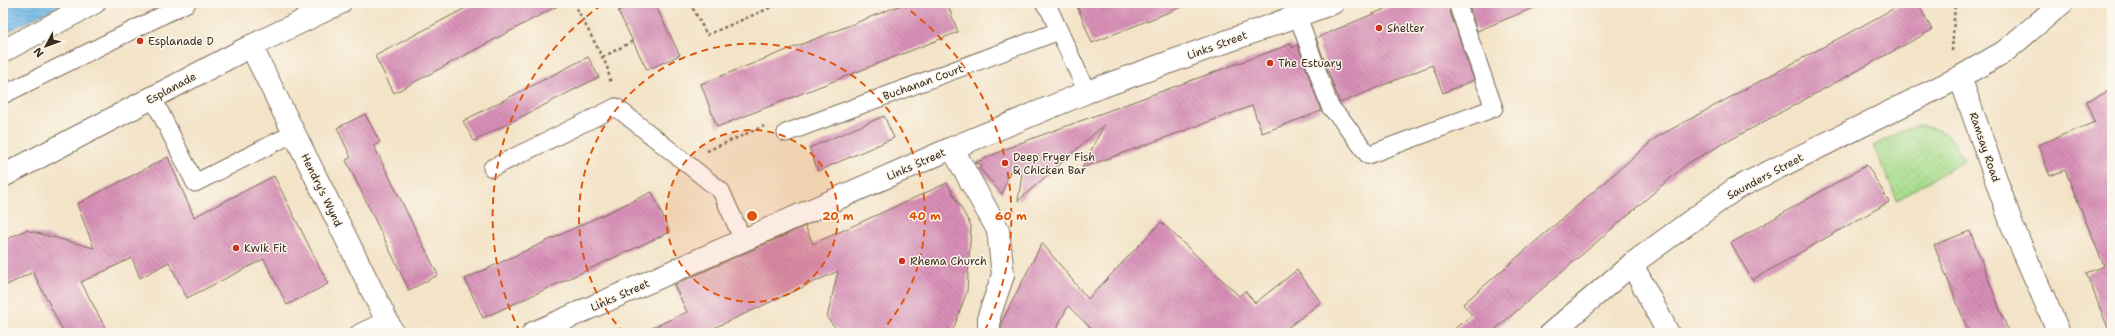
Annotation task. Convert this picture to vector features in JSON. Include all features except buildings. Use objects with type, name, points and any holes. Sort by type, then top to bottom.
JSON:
[{"type":"street","points":[[3,51],[94,3]]},
{"type":"street","name":"Esplanade","points":[[3,176],[251,46],[340,3]]},
{"type":"street","name":"Links Street","points":[[533,333],[952,148],[1087,92],[1303,11],[1333,3]]},
{"type":"street","points":[[1955,79],[2004,52],[2062,3]]},
{"type":"street","name":"Hendry's Wynd","points":[[251,46],[390,326]]},
{"type":"street","name":"Saunders Street","points":[[1551,333],[1632,264],[1735,189],[1955,79]]},
{"type":"street","name":"Ramsay Road","points":[[1955,79],[2012,225],[2059,333]]},
{"type":"street","points":[[952,148],[998,230],[1003,275],[989,316],[989,333]]},
{"type":"street","points":[[1632,264],[1668,333]]},
{"type":"lane","points":[[3,95],[187,3]]},
{"type":"lane","points":[[1044,3],[1059,31],[1087,92]]},
{"type":"lane","points":[[1303,11],[1330,107],[1343,121],[1368,156],[1494,108],[1457,3]]},
{"type":"lane","name":"Buchanan Court","points":[[786,133],[1059,31]]},
{"type":"lane","points":[[153,98],[194,184],[294,133]]},
{"type":"lane","points":[[492,168],[616,107],[721,191],[744,240]]},
{"type":"lane","points":[[359,333],[390,326]]},
{"type":"path","points":[[574,3],[607,66],[616,107]]},
{"type":"path","points":[[690,3],[707,35],[781,3]]},
{"type":"path","points":[[1955,3],[1955,79]]},
{"type":"path","points":[[603,57],[633,41]]},
{"type":"path","points":[[684,161],[762,126],[786,133]]},
{"type":"green space","points":[[1918,126],[1936,129],[1947,135],[1956,145],[1964,161],[1897,200],[1873,146],[1905,129]]},
{"type":"water","points":[[3,3],[64,3],[3,34]]},
{"type":"place","name":"Shelter","points":[[1379,28]]},
{"type":"place","name":"Esplanade D","points":[[140,41]]},
{"type":"place","name":"The Estuary","points":[[1270,63]]},
{"type":"place","name":"Deep Fryer Fish & Chicken Bar","points":[[1005,163]]},
{"type":"place","name":"Kwik Fit","points":[[236,248]]},
{"type":"place","name":"Rhema Church","points":[[902,261]]}]
